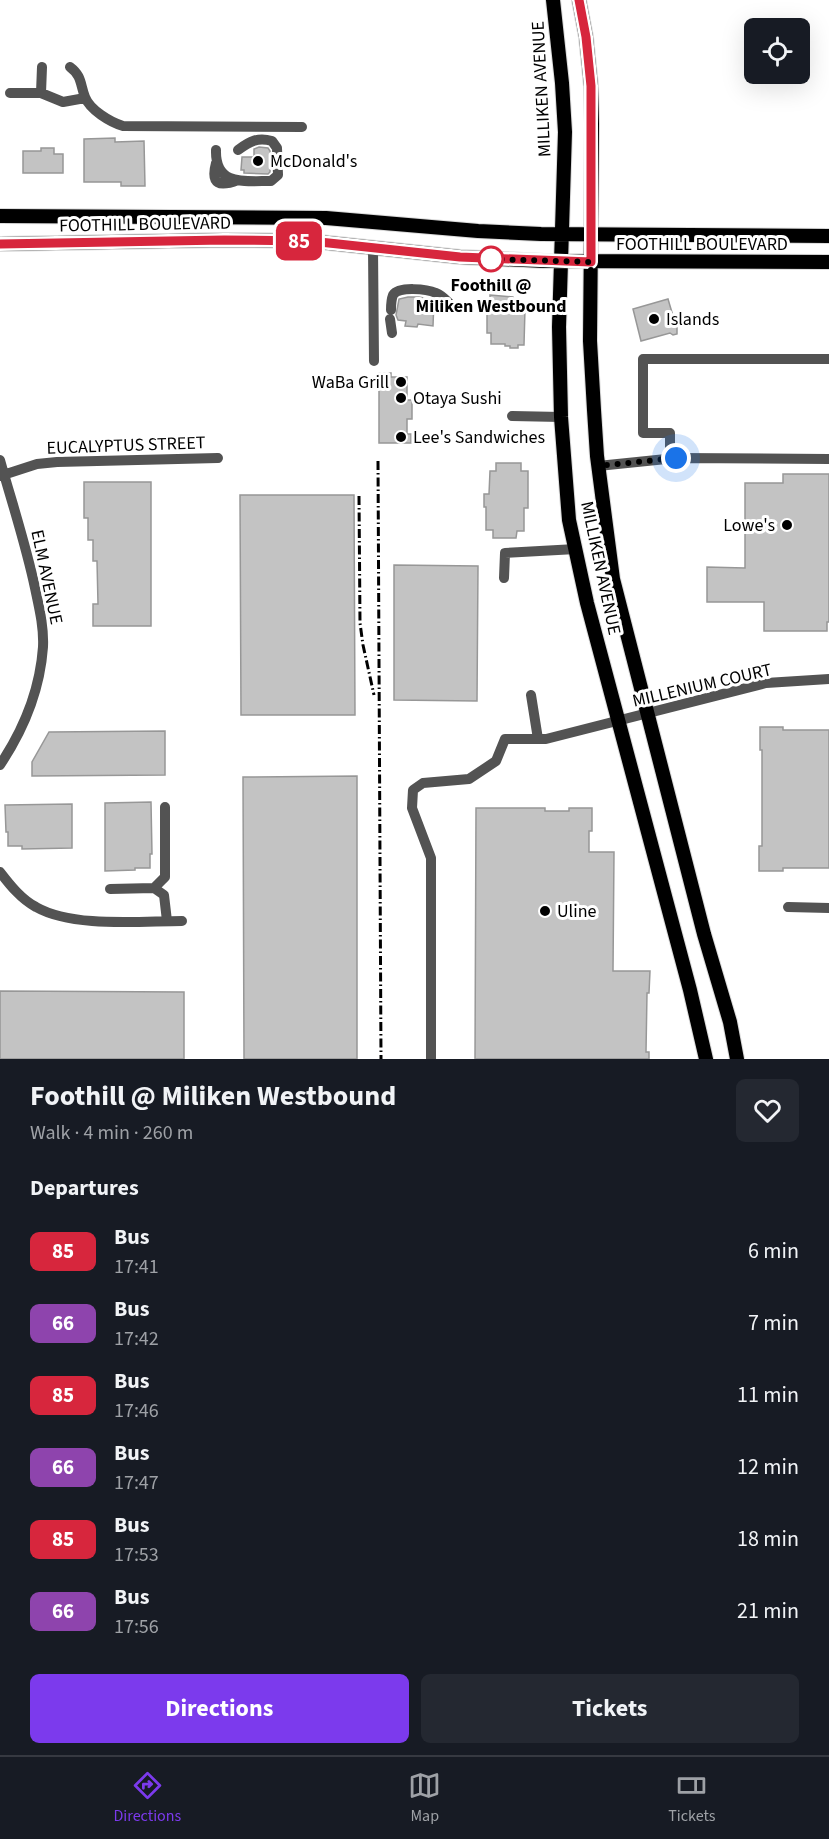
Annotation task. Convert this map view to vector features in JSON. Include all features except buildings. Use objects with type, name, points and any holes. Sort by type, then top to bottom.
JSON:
[{"type":"main road","name":"MILLIKEN AVENUE","points":[[553,0],[565,132],[559,327],[561,417],[569,520],[587,603],[690,990],[706,1059]]},
{"type":"main road","name":"MILLIKEN AVENUE","points":[[579,0],[586,37],[591,86],[590,341],[598,466],[613,579],[704,934],[730,1022],[737,1059]]},
{"type":"main road","name":"FOOTHILL BOULEVARD","points":[[0,216],[326,218],[478,231],[829,237]]},
{"type":"main road","name":"FOOTHILL BOULEVARD","points":[[0,244],[276,240],[310,241],[460,257],[560,262],[829,262]]},
{"type":"street","points":[[41,93],[42,67]]},
{"type":"street","points":[[70,67],[80,77],[88,103],[105,117],[123,126],[302,127]]},
{"type":"street","points":[[10,93],[41,93],[63,102],[85,98]]},
{"type":"street","points":[[216,150],[216,163],[223,173],[233,180],[271,181],[278,175],[277,148],[272,141],[263,138],[256,139],[238,150]]},
{"type":"street","points":[[373,248],[374,361]]},
{"type":"street","points":[[392,333],[392,299],[394,293],[400,290],[426,290],[436,293],[451,305]]},
{"type":"street","points":[[670,459],[670,433],[643,433],[643,359],[829,360]]},
{"type":"street","points":[[512,416],[561,417]]},
{"type":"street","name":"EUCALYPTUS STREET","points":[[2,475],[37,464],[57,462],[218,458]]},
{"type":"street","points":[[598,466],[670,459],[829,459]]},
{"type":"street","name":"ELM AVENUE","points":[[0,460],[2,475],[30,564],[40,615],[43,646],[33,701],[15,742],[0,765]]},
{"type":"street","points":[[504,578],[505,553],[576,549]]},
{"type":"street","name":"MILLENIUM COURT","points":[[432,1059],[431,858],[412,808],[413,790],[423,783],[469,779],[496,761],[505,739],[546,739],[766,683],[829,679]]},
{"type":"street","points":[[531,695],[538,739]]},
{"type":"street","points":[[154,888],[165,877],[165,807]]},
{"type":"street","points":[[0,872],[21,897],[56,917],[96,921],[182,921]]},
{"type":"street","points":[[110,889],[154,888],[164,895],[167,921]]},
{"type":"street","points":[[788,908],[829,908]]},
{"type":"railway","points":[[378,461],[381,1059]]},
{"type":"railway","points":[[359,496],[360,623],[374,695]]},
{"type":"bus line","name":"85","points":[[0,244],[224,240],[310,241],[460,257],[591,262],[591,86],[586,37],[579,0]]},
{"type":"place","name":"McDonald's","points":[[258,161]]},
{"type":"place","name":"Foothill @ Miliken Westbound","points":[[491,259]]},
{"type":"place","name":"Islands","points":[[654,319]]},
{"type":"place","name":"WaBa Grill","points":[[401,382]]},
{"type":"place","name":"Otaya Sushi","points":[[401,398]]},
{"type":"place","name":"Lee's Sandwiches","points":[[401,437]]},
{"type":"place","name":"Lowe's","points":[[787,525]]},
{"type":"place","name":"Uline","points":[[545,911]]},
{"type":"route","points":[[491,259],[591,262],[590,341],[598,466],[676,458]]}]
